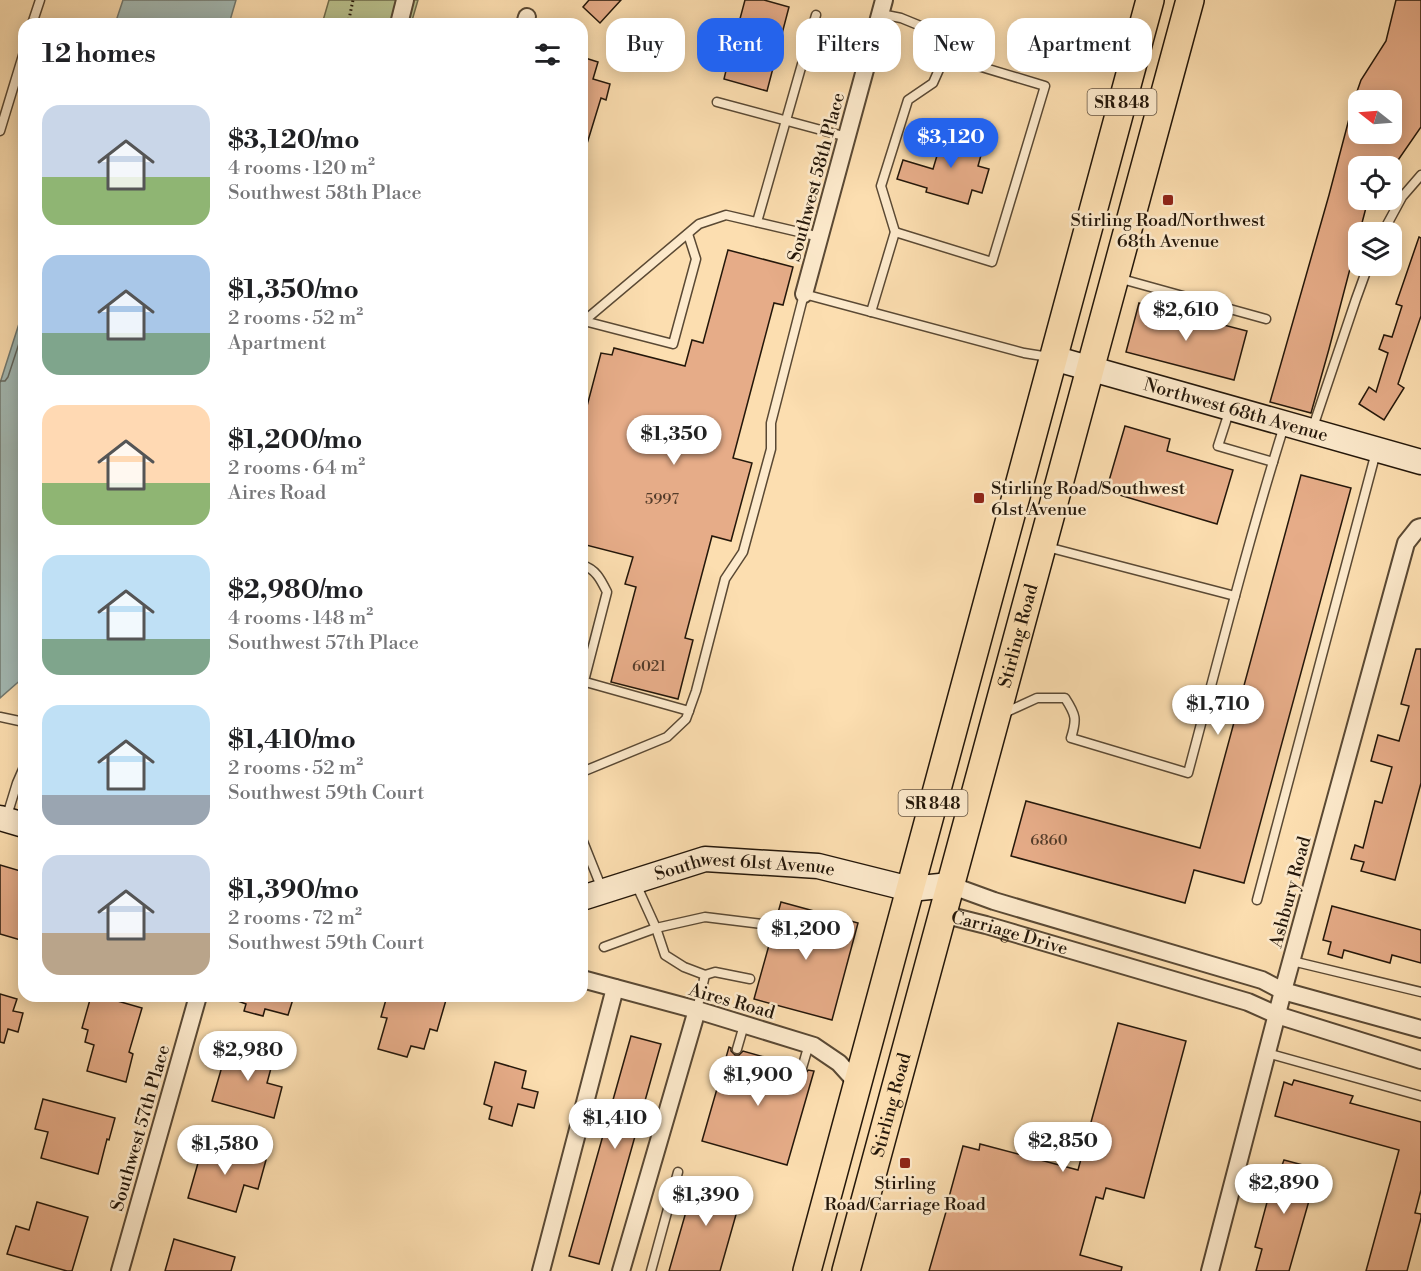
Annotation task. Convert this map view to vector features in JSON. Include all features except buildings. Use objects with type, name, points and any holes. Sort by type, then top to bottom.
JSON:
[{"type":"main road","name":"Stirling Road","points":[[846,1271],[1190,0]]},
{"type":"main road","name":"Stirling Road","points":[[807,1271],[1147,1]]},
{"type":"street","points":[[400,18],[405,0]]},
{"type":"street","name":"Southwest 58th Place","points":[[804,294],[883,7]]},
{"type":"street","name":"Northwest 68th Avenue","points":[[1053,358],[1421,462]]},
{"type":"street","name":"Ashbury Road","points":[[1210,1271],[1277,1015],[1406,543],[1420,528]]},
{"type":"street","name":"Southwest 61st Avenue","points":[[593,895],[705,859],[818,866],[910,889]]},
{"type":"street","name":"Carriage Drive","points":[[910,889],[950,885],[994,901],[1262,980],[1284,992],[1421,1029]]},
{"type":"street","name":"Carriage Drive","points":[[910,889],[942,914],[1248,1002],[1277,1015],[1421,1060]]},
{"type":"street","points":[[1018,934],[1025,910]]},
{"type":"street","name":"Aires Road","points":[[588,981],[697,1010],[809,1044],[840,1063],[858,1084]]},
{"type":"street","points":[[541,1271],[615,988]]},
{"type":"street","name":"Southwest 57th Place","points":[[120,1271],[196,1002]]},
{"type":"street","points":[[621,1271],[697,1010]]},
{"type":"lane","points":[[34,18],[40,0]]},
{"type":"lane","points":[[883,7],[913,23]]},
{"type":"lane","points":[[757,222],[816,15]]},
{"type":"lane","points":[[895,232],[992,262],[1045,86],[995,71]]},
{"type":"lane","points":[[0,131],[18,72]]},
{"type":"lane","points":[[871,312],[895,232],[882,186],[908,100],[933,83],[938,72]]},
{"type":"lane","points":[[717,102],[847,137]]},
{"type":"lane","points":[[1388,222],[1402,197],[1421,175]]},
{"type":"lane","points":[[588,319],[699,224],[726,215],[820,237]]},
{"type":"lane","points":[[588,324],[673,344],[696,259],[688,234]]},
{"type":"lane","points":[[1312,430],[1364,276]]},
{"type":"lane","points":[[1115,277],[1266,319]]},
{"type":"lane","points":[[588,770],[667,737],[686,720],[726,579],[743,552],[771,449],[771,423],[804,294],[1024,353],[1053,358]]},
{"type":"lane","points":[[1230,408],[1218,446],[1273,462]]},
{"type":"lane","points":[[995,717],[1037,698],[1065,698],[1074,712],[1075,725],[1071,738],[1188,773],[1235,596],[1285,423]]},
{"type":"lane","points":[[1257,900],[1377,449]]},
{"type":"lane","points":[[1042,546],[1235,596]]},
{"type":"lane","points":[[588,568],[598,575],[607,592],[588,662]]},
{"type":"lane","points":[[588,682],[689,711]]},
{"type":"lane","points":[[0,717],[18,721]]},
{"type":"lane","points":[[10,821],[18,781]]},
{"type":"lane","points":[[588,870],[593,895]]},
{"type":"lane","points":[[635,881],[656,928],[665,955],[684,968],[705,975],[715,972],[750,979]]},
{"type":"lane","points":[[604,947],[656,928],[705,917],[762,924]]},
{"type":"lane","points":[[1292,961],[1421,993]]},
{"type":"lane","points":[[697,1010],[705,975]]},
{"type":"lane","points":[[737,1049],[744,1024]]},
{"type":"lane","points":[[802,1068],[809,1044]]},
{"type":"lane","points":[[1267,1053],[1421,1096]]},
{"type":"lane","points":[[651,1271],[678,1172]]},
{"type":"path","points":[[349,18],[353,0]]},
{"type":"green space","points":[[329,0],[418,0],[413,18],[324,18]]},
{"type":"water","points":[[123,0],[236,0],[231,18],[117,18]]},
{"type":"water","points":[[18,327],[18,682],[0,698],[0,383]]},
{"type":"place","name":"Stirling Road/Northwest 68th Avenue","points":[[1168,200]]},
{"type":"place","name":"Stirling Road/Southwest 61st Avenue","points":[[979,498]]},
{"type":"place","name":"Stirling Road/Carriage Road","points":[[905,1163]]}]
